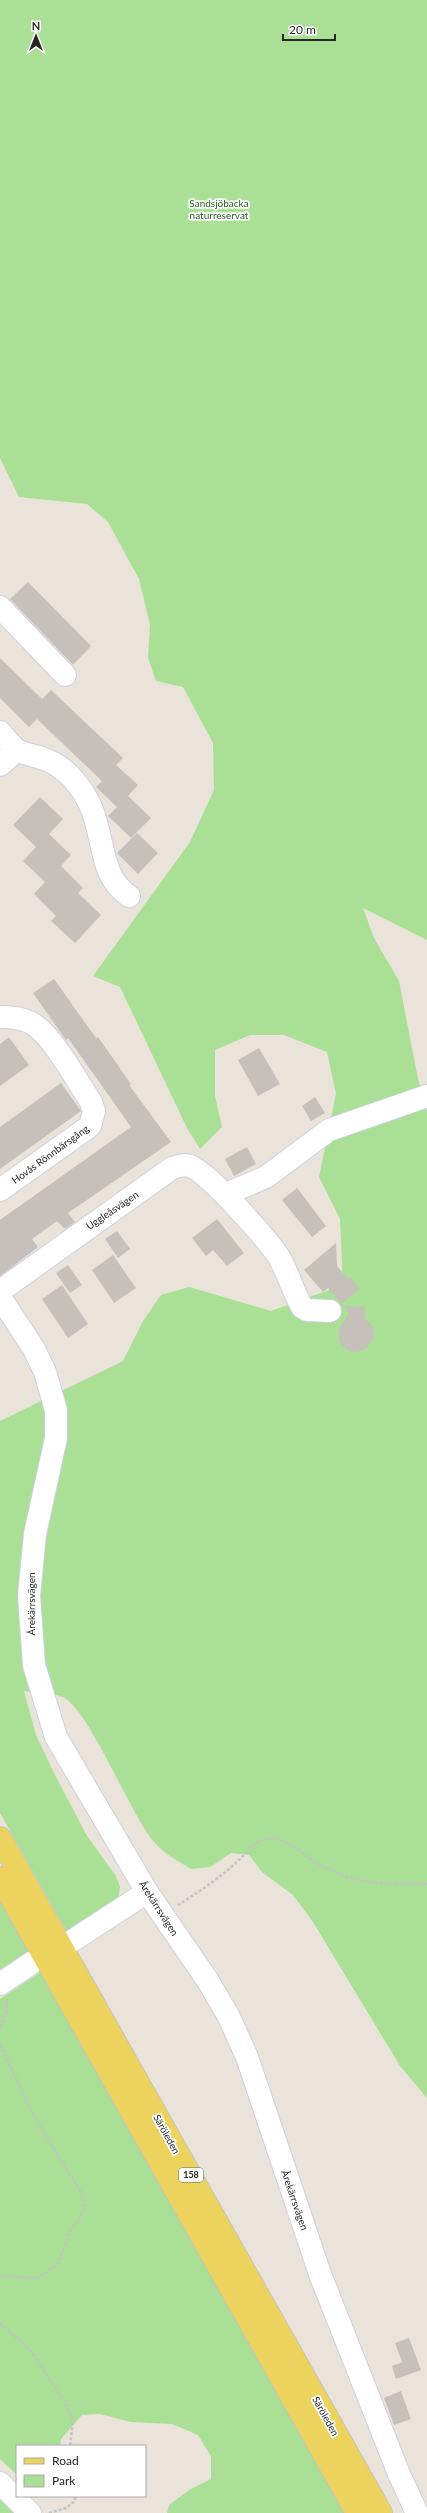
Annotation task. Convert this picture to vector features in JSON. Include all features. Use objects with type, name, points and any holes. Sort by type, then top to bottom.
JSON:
[{"type":"main road","name":"Säröleden","points":[[0,1838],[381,2513]]},
{"type":"main road","name":"Säröleden","points":[[0,1878],[357,2513]]},
{"type":"street","points":[[0,607],[65,675]]},
{"type":"street","points":[[0,732],[17,750],[49,761],[64,770],[80,787],[91,806],[105,864],[122,892],[128,896]]},
{"type":"street","points":[[0,765],[17,750]]},
{"type":"street","name":"Hovås Rönnbärsgång","points":[[0,1017],[16,1018],[36,1026],[48,1038],[91,1102],[94,1111],[90,1126],[0,1190]]},
{"type":"street","points":[[226,1194],[266,1177],[329,1130],[427,1096]]},
{"type":"street","name":"Uggleåsvägen","points":[[0,1291],[74,1236],[178,1165],[190,1166],[226,1194],[279,1257],[302,1307],[307,1310],[330,1311]]},
{"type":"street","name":"Årekärrsvägen","points":[[0,1297],[34,1349],[45,1372],[56,1410],[56,1438],[41,1502],[31,1564],[30,1630],[34,1665],[56,1737],[147,1892],[208,1981],[229,2018],[247,2057],[320,2274],[418,2504]]},
{"type":"street","points":[[72,1941],[147,1892]]},
{"type":"street","points":[[0,1984],[33,1962]]},
{"type":"street","points":[[0,2483],[30,2513]]},
{"type":"path","points":[[162,1915],[216,1879],[254,1844],[268,1839],[285,1841],[323,1867],[343,1875],[391,1886],[427,1884]]},
{"type":"path","points":[[0,2045],[37,2122],[81,2192],[85,2205],[80,2218],[71,2229],[58,2264],[49,2273],[38,2278],[0,2276]]},
{"type":"path","points":[[0,2323],[32,2351],[65,2402],[72,2421],[70,2445]]},
{"type":"path","points":[[48,2513],[66,2508],[76,2501],[75,2497]]},
{"type":"green space","name":"Sandsjöbacka naturreservat","points":[[0,0],[427,0],[427,940],[363,908],[374,938],[399,981],[418,1079],[427,1111],[427,2098],[400,2066],[313,1922],[293,1895],[262,1872],[249,1855],[231,1853],[210,1867],[191,1869],[162,1850],[144,1828],[85,1721],[73,1706],[63,1697],[24,1691],[36,1735],[55,1775],[87,1836],[116,1876],[120,1887],[118,1900],[67,1932],[0,1813],[0,1421],[123,1361],[143,1321],[161,1295],[189,1287],[271,1311],[343,1285],[340,1219],[319,1177],[336,1094],[327,1052],[284,1035],[250,1035],[215,1050],[215,1096],[222,1127],[200,1149],[187,1128],[120,987],[93,976],[190,842],[214,790],[213,743],[183,687],[156,681],[148,658],[150,625],[139,579],[108,522],[87,504],[19,497],[0,458]]},
{"type":"green space","points":[[0,1898],[33,1956],[0,1975]]},
{"type":"green space","points":[[42,1971],[348,2513],[167,2513],[169,2505],[189,2490],[211,2479],[211,2456],[198,2435],[172,2424],[131,2422],[100,2414],[82,2415],[61,2439],[60,2445],[16,2445],[16,2474],[0,2459],[0,1999]]},
{"type":"green space","points":[[0,2496],[15,2513],[0,2513]]},
{"type":"building","points":[[28,582],[91,646],[73,665],[10,599]]},
{"type":"building","points":[[0,658],[42,699],[51,690],[123,758],[116,765],[138,785],[128,796],[151,818],[131,838],[108,816],[117,807],[96,787],[102,781],[37,719],[29,727],[0,698]]},
{"type":"building","points":[[40,797],[63,819],[49,834],[71,855],[61,866],[83,888],[78,893],[101,915],[75,943],[51,921],[56,916],[34,894],[45,882],[23,861],[36,847],[13,825]]},
{"type":"building","points":[[137,833],[158,853],[138,874],[117,853]]},
{"type":"building","points":[[54,979],[96,1038],[98,1037],[131,1084],[129,1085],[171,1142],[68,1213],[75,1222],[65,1229],[57,1221],[32,1239],[38,1247],[0,1276],[0,1220],[131,1127],[68,1038],[66,1040],[33,993]]},
{"type":"building","points":[[9,1037],[29,1065],[0,1086],[0,1044]]},
{"type":"building","points":[[259,1048],[280,1084],[258,1096],[238,1060]]},
{"type":"building","points":[[61,1083],[81,1111],[0,1169],[0,1127]]},
{"type":"building","points":[[315,1097],[325,1113],[311,1121],[302,1106]]},
{"type":"building","points":[[247,1147],[256,1164],[234,1176],[225,1159]]},
{"type":"building","points":[[297,1188],[326,1226],[312,1237],[282,1200]]},
{"type":"building","points":[[217,1219],[244,1253],[227,1266],[213,1250],[206,1256],[192,1238]]},
{"type":"building","points":[[117,1231],[130,1249],[118,1258],[105,1239]]},
{"type":"building","points":[[336,1243],[337,1266],[348,1279],[351,1277],[360,1289],[341,1304],[328,1288],[323,1292],[304,1270]]},
{"type":"building","points":[[113,1255],[136,1288],[114,1303],[92,1270]]},
{"type":"building","points":[[68,1265],[82,1285],[70,1293],[56,1273]]},
{"type":"building","points":[[62,1285],[88,1324],[68,1338],[42,1299]]},
{"type":"building","points":[[343,1306],[365,1307],[365,1318],[373,1327],[374,1333],[373,1339],[366,1349],[355,1352],[349,1351],[340,1343],[338,1331],[349,1313]]},
{"type":"building","points":[[409,2338],[421,2370],[396,2379],[392,2366],[402,2362],[395,2343]]},
{"type":"building","points":[[401,2391],[411,2419],[394,2425],[384,2398]]}]
